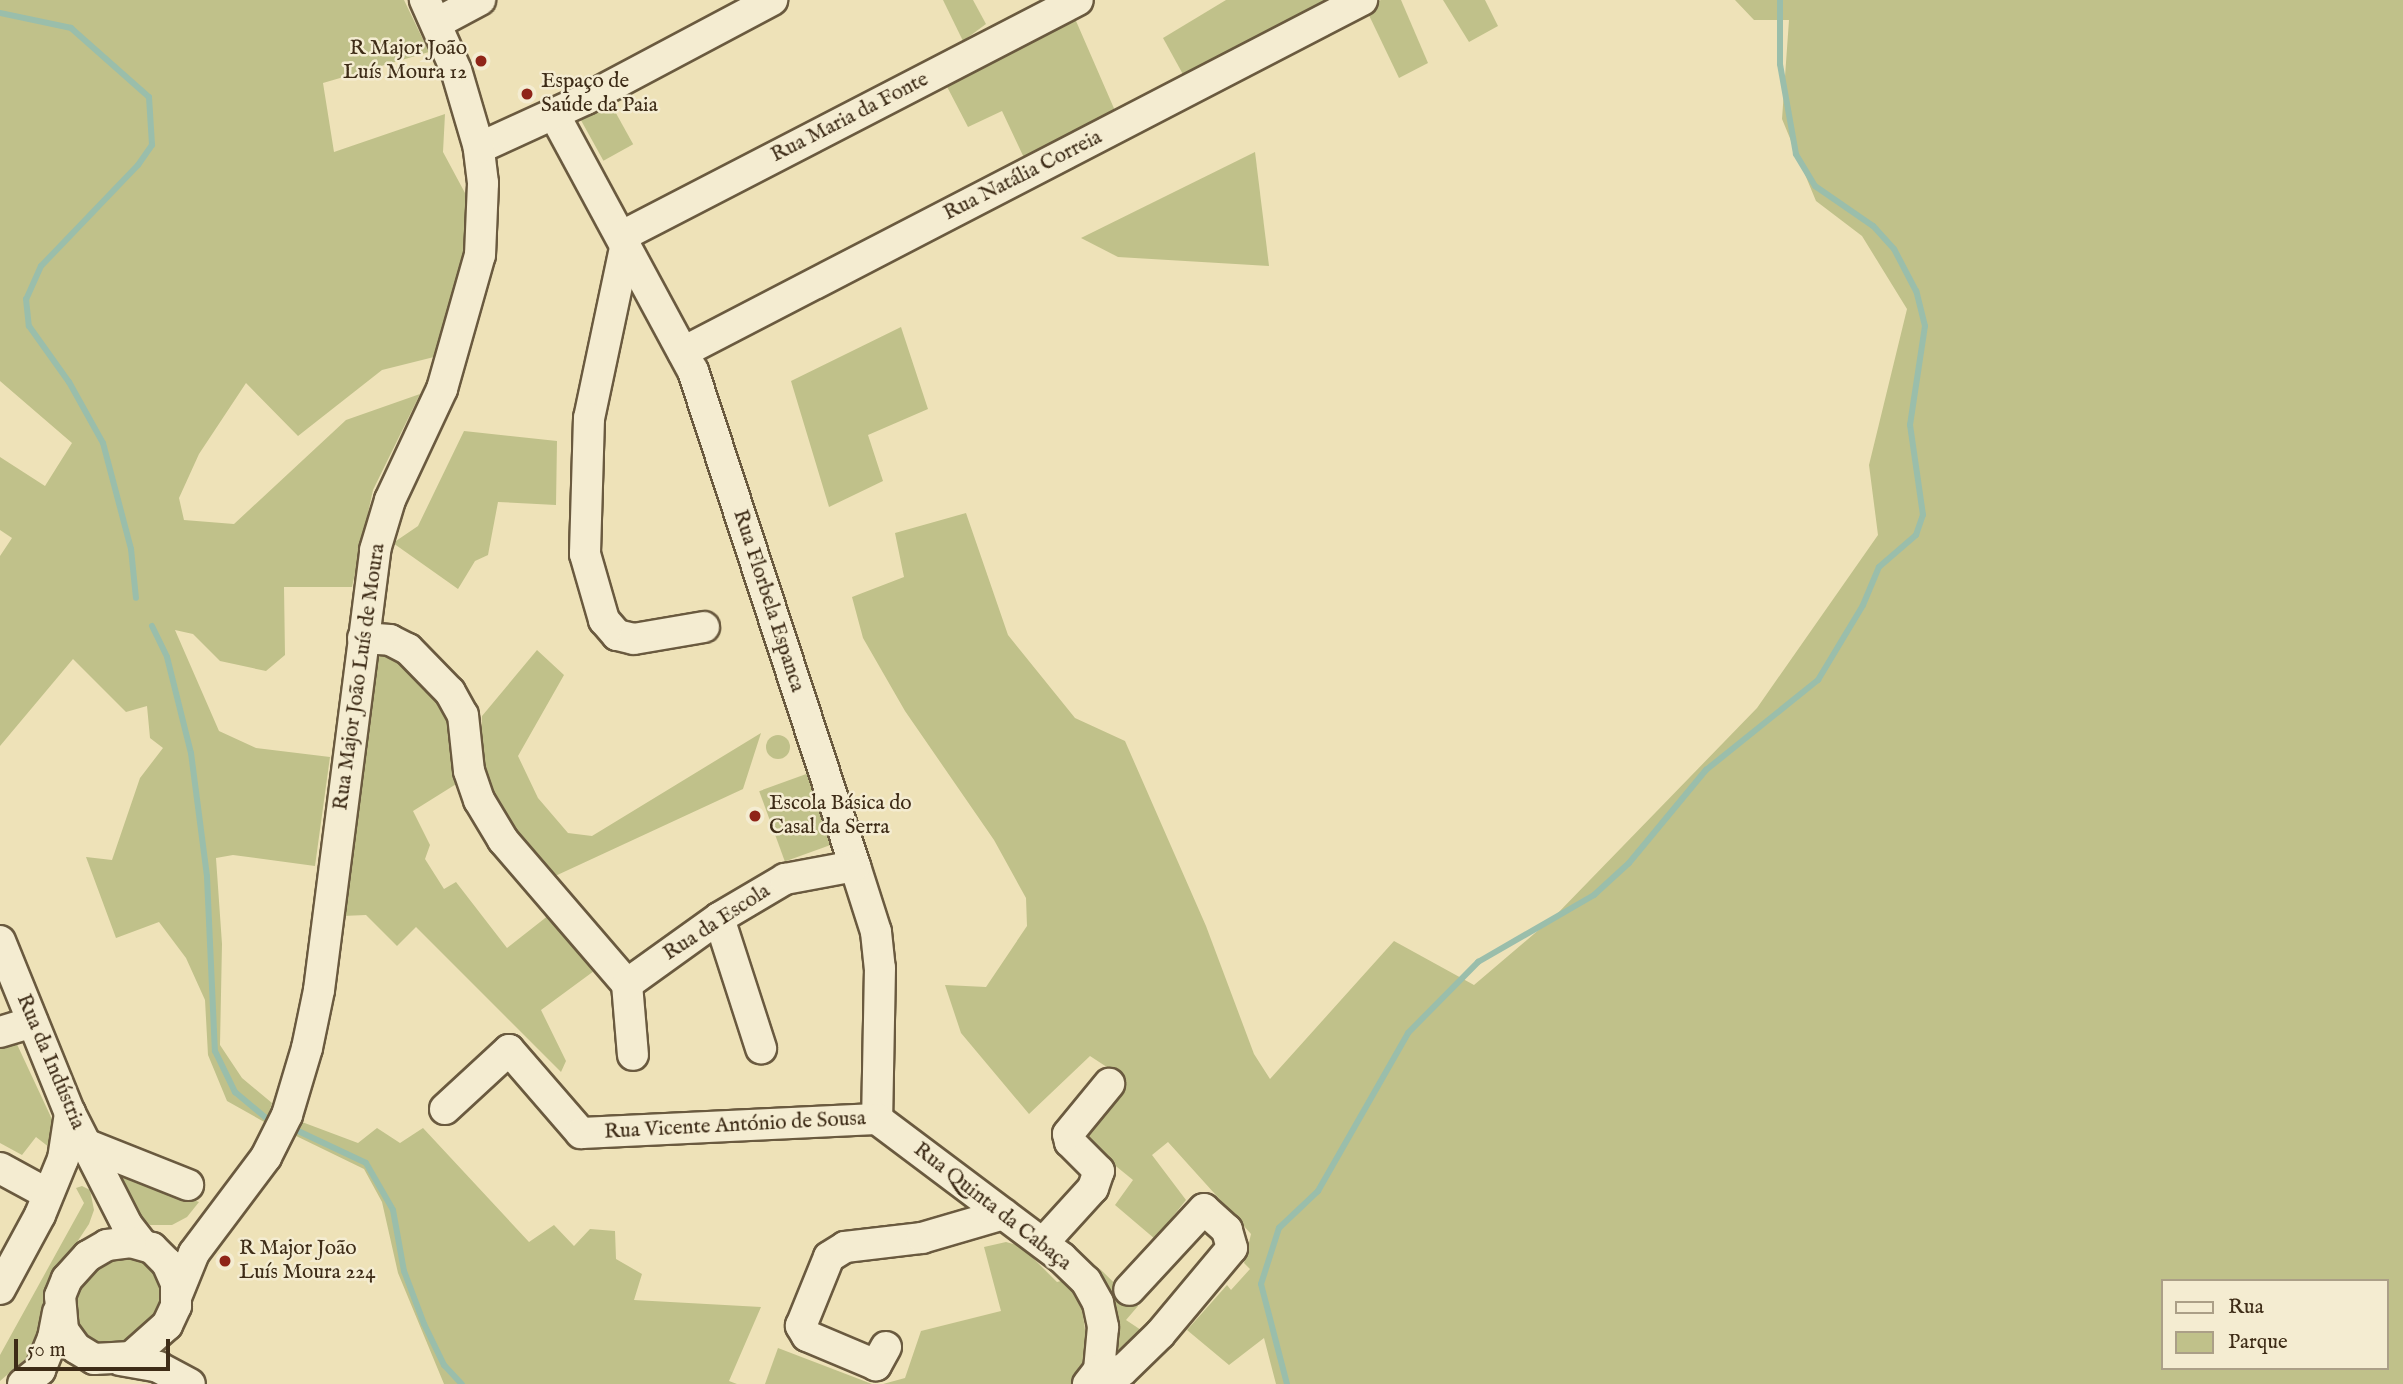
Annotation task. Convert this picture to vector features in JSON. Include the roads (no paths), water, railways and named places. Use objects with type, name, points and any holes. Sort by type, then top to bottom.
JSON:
[{"type":"street","points":[[431,11],[480,0]]},
{"type":"street","points":[[480,148],[554,114],[772,0]]},
{"type":"street","name":"Rua Maria da Fonte","points":[[624,240],[1078,0]]},
{"type":"street","name":"Rua Natália Correia","points":[[684,352],[1362,0]]},
{"type":"street","name":"Rua Major João Luís de Moura","points":[[192,1384],[175,1347],[175,1305],[189,1261],[266,1157],[287,1115],[320,990],[363,638],[383,522],[442,389],[480,255],[484,183],[480,148],[471,110],[431,11]]},
{"type":"street","name":"Rua Florbela Espanca","points":[[554,114],[684,352],[855,866],[876,932],[880,968],[877,1119]]},
{"type":"street","points":[[624,240],[589,418],[585,554],[604,620],[617,635],[634,639],[704,627]]},
{"type":"street","points":[[363,638],[390,640],[408,649],[450,692],[463,715],[469,771],[479,800],[503,840],[627,984],[634,1055]]},
{"type":"street","name":"Rua da Escola","points":[[627,984],[719,918],[785,879],[855,866]]},
{"type":"street","points":[[719,918],[761,1048]]},
{"type":"street","name":"Rua da Indústria","points":[[0,941],[70,1113],[99,1173],[147,1246]]},
{"type":"street","points":[[0,1032],[33,1022]]},
{"type":"street","name":"Rua Vicente António de Sousa","points":[[444,1109],[509,1050],[582,1133],[877,1119]]},
{"type":"street","points":[[1043,1243],[1093,1188],[1099,1171],[1070,1142],[1068,1134],[1109,1084]]},
{"type":"street","points":[[0,1289],[40,1215],[46,1193],[65,1151],[70,1113]]},
{"type":"street","name":"Rua Quinta da Cabaça","points":[[877,1119],[1043,1243],[1086,1281],[1098,1303],[1103,1327],[1094,1377]]},
{"type":"street","name":"Rua da Indústria","points":[[85,1144],[188,1185]]},
{"type":"street","points":[[0,1168],[46,1193]]},
{"type":"street","name":"Rua da Indústria","points":[[88,1256],[100,1225],[99,1173]]},
{"type":"street","name":"Rua Major João Luís de Moura","points":[[147,1246],[184,1237],[237,1196]]},
{"type":"street","points":[[1094,1377],[1122,1371],[1168,1324],[1231,1248],[1227,1230],[1204,1209],[1129,1290]]},
{"type":"street","points":[[886,1348],[876,1365],[807,1336],[801,1326],[829,1257],[845,1247],[922,1238],[1004,1214]]},
{"type":"street","points":[[107,1245],[147,1246],[173,1274],[175,1305],[141,1351],[113,1361],[31,1377],[54,1339],[67,1279],[88,1256],[107,1245]]},
{"type":"street","points":[[58,1311],[63,1330],[76,1348],[113,1361]]},
{"type":"street","points":[[1128,1384],[1140,1373],[1168,1324]]},
{"type":"street","name":"Rua Major João Luís de Moura","points":[[113,1361],[158,1367],[192,1384]]},
{"type":"waterway","points":[[1287,1384],[1261,1284],[1279,1228],[1318,1191],[1408,1033],[1478,962],[1594,895],[1629,863],[1706,770],[1818,680],[1863,605],[1879,567],[1916,535],[1923,515],[1910,425],[1925,326],[1916,291],[1894,249],[1873,226],[1815,186],[1796,154],[1780,64],[1780,0]]},
{"type":"waterway","points":[[0,13],[71,28],[149,97],[152,145],[138,165],[41,266],[26,299],[29,326],[69,382],[103,443],[131,549],[136,598]]},
{"type":"waterway","points":[[152,626],[167,657],[191,753],[207,877],[215,1051],[235,1092],[265,1117]]},
{"type":"waterway","points":[[296,1130],[366,1163],[393,1210],[404,1271],[424,1324],[444,1365],[462,1384]]},
{"type":"place","name":"R Major João Luís Moura 12","points":[[481,61]]},
{"type":"place","name":"Espaço de Saúde da Paia","points":[[527,94]]},
{"type":"place","name":"Escola Básica do Casal da Serra","points":[[755,816]]},
{"type":"place","name":"R Major João Luís Moura 224","points":[[225,1261]]}]
